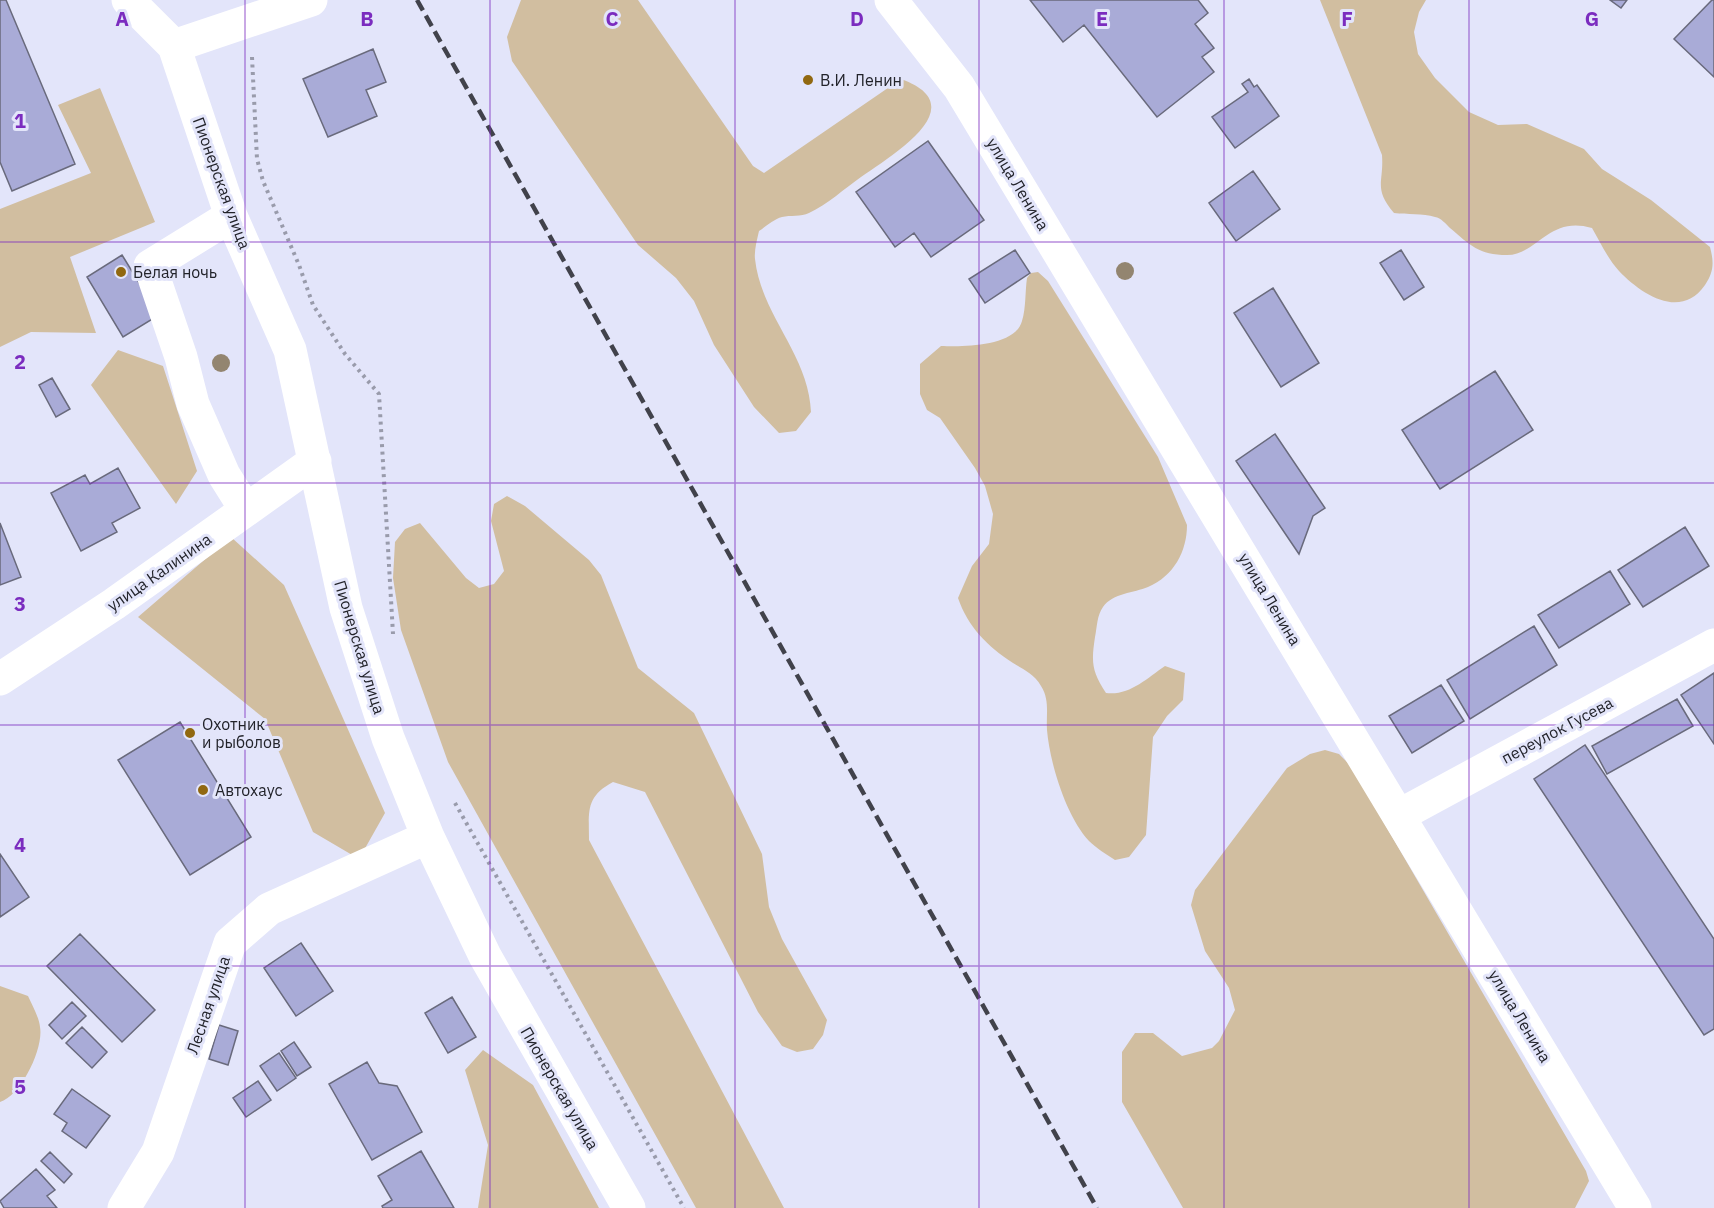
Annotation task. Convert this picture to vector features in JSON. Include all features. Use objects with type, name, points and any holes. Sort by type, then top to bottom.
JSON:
[{"type":"street","name":"Пионерская улица","points":[[128,0],[174,46],[231,216],[290,350],[346,608],[388,738],[428,837],[485,956],[629,1208]]},
{"type":"street","points":[[174,46],[311,0]]},
{"type":"street","name":"улица Ленина","points":[[891,0],[959,87],[1635,1208]]},
{"type":"street","points":[[231,216],[150,266],[181,357],[193,405],[224,475],[246,510]]},
{"type":"street","name":"улица Калинина","points":[[0,679],[114,603],[315,461]]},
{"type":"street","name":"переулок Гусева","points":[[1400,815],[1714,645]]},
{"type":"street","name":"Лесная улица","points":[[124,1208],[158,1152],[230,943],[269,909],[428,837]]},
{"type":"path","points":[[255,71],[257,159],[263,181],[296,256],[313,305],[345,354],[379,394],[394,639]]},
{"type":"path","points":[[454,801],[684,1208]]},
{"type":"shaded area","points":[[521,0],[638,0],[753,166],[764,173],[901,79],[922,90],[931,103],[929,116],[921,130],[891,156],[816,210],[803,215],[779,218],[759,231],[755,256],[759,279],[766,299],[794,353],[808,391],[811,412],[796,431],[779,433],[754,407],[714,345],[694,301],[676,278],[638,245],[512,61],[507,37]]},
{"type":"shaded area","points":[[1320,0],[1426,0],[1419,12],[1414,32],[1418,54],[1435,78],[1469,112],[1498,125],[1527,124],[1584,149],[1602,169],[1651,200],[1710,247],[1712,267],[1705,285],[1685,301],[1673,302],[1650,295],[1619,271],[1592,228],[1577,225],[1565,227],[1554,231],[1518,253],[1497,255],[1476,248],[1437,218],[1394,213],[1382,191],[1382,155]]},
{"type":"shaded area","points":[[100,88],[155,222],[70,257],[96,333],[31,332],[0,347],[0,209],[91,173],[58,105]]},
{"type":"shaded area","points":[[1038,272],[1048,281],[1158,457],[1187,525],[1182,553],[1172,569],[1148,587],[1107,602],[1098,621],[1093,654],[1094,666],[1106,693],[1130,689],[1165,666],[1185,673],[1183,700],[1167,716],[1153,737],[1146,835],[1129,857],[1115,860],[1089,841],[1066,804],[1049,744],[1047,702],[1041,686],[1032,675],[987,643],[973,627],[962,608],[958,598],[972,566],[989,544],[993,514],[985,486],[975,468],[940,418],[927,410],[920,394],[920,364],[941,346],[987,344],[999,341],[1017,330],[1023,316],[1027,278],[1031,273]]},
{"type":"shaded area","points":[[118,350],[163,366],[197,471],[176,504],[91,385]]},
{"type":"shaded area","points":[[507,496],[525,506],[589,560],[601,575],[638,668],[694,713],[762,854],[769,907],[782,939],[827,1020],[823,1035],[813,1049],[797,1052],[782,1046],[758,1012],[645,792],[613,782],[597,793],[590,806],[589,840],[784,1208],[696,1208],[448,762],[401,630],[393,578],[395,542],[405,529],[420,523],[466,578],[479,588],[494,584],[504,571],[491,521],[494,504]]},
{"type":"shaded area","points":[[231,537],[284,585],[385,813],[359,859],[313,832],[265,719],[138,617]]},
{"type":"shaded area","points":[[1325,750],[1339,754],[1351,766],[1586,1171],[1589,1181],[1575,1208],[1183,1208],[1122,1102],[1122,1052],[1135,1033],[1153,1033],[1182,1056],[1212,1048],[1219,1041],[1235,1010],[1229,988],[1205,951],[1191,905],[1195,890],[1287,768],[1310,754]]},
{"type":"shaded area","points":[[0,986],[28,996],[38,1019],[40,1036],[35,1058],[23,1081],[16,1091],[0,1102]]},
{"type":"shaded area","points":[[483,1050],[533,1085],[599,1208],[478,1208],[488,1145],[465,1070]]},
{"type":"building","points":[[0,0],[6,0],[75,164],[12,191],[0,162]]},
{"type":"building","points":[[1030,0],[1198,0],[1208,13],[1195,24],[1214,48],[1202,57],[1214,72],[1157,117],[1084,25],[1063,42]]},
{"type":"building","points":[[1610,0],[1627,0],[1621,8]]},
{"type":"building","points":[[1714,0],[1714,77],[1674,39]]},
{"type":"building","points":[[373,49],[386,82],[366,90],[377,116],[328,137],[303,79]]},
{"type":"building","points":[[1249,79],[1254,87],[1257,85],[1279,116],[1235,148],[1212,117],[1248,92],[1242,84]]},
{"type":"building","points":[[928,141],[984,220],[931,257],[914,233],[895,247],[856,192]]},
{"type":"building","points":[[1253,171],[1280,209],[1236,241],[1209,203]]},
{"type":"building","points":[[1015,250],[1030,273],[985,303],[969,279]]},
{"type":"building","points":[[1401,250],[1424,287],[1404,300],[1380,263]]},
{"type":"building","points":[[122,255],[159,315],[123,337],[87,277]]},
{"type":"building","points":[[1273,288],[1319,363],[1281,387],[1234,313]]},
{"type":"building","points":[[1495,371],[1533,430],[1440,489],[1402,430]]},
{"type":"building","points":[[52,378],[70,409],[56,417],[39,385]]},
{"type":"building","points":[[1275,434],[1325,508],[1313,516],[1299,554],[1236,461]]},
{"type":"building","points":[[118,468],[140,508],[112,523],[117,532],[81,551],[51,493],[85,475],[90,484]]},
{"type":"building","points":[[0,523],[21,577],[0,585]]},
{"type":"building","points":[[1685,527],[1709,566],[1643,607],[1618,570]]},
{"type":"building","points":[[1610,571],[1630,604],[1559,648],[1538,615]]},
{"type":"building","points":[[1534,626],[1557,665],[1470,719],[1447,680]]},
{"type":"building","points":[[1714,673],[1714,744],[1681,695]]},
{"type":"building","points":[[1441,685],[1464,721],[1412,753],[1389,716]]},
{"type":"building","points":[[1677,699],[1693,726],[1607,774],[1592,746]]},
{"type":"building","points":[[180,722],[251,837],[190,875],[118,760]]},
{"type":"building","points":[[1585,745],[1714,939],[1714,1029],[1704,1035],[1534,779]]},
{"type":"building","points":[[0,854],[29,897],[0,917]]},
{"type":"building","points":[[80,934],[155,1010],[122,1042],[47,966]]},
{"type":"building","points":[[301,943],[333,991],[296,1016],[264,968]]},
{"type":"building","points":[[452,997],[476,1037],[448,1053],[425,1013]]},
{"type":"building","points":[[72,1002],[86,1016],[62,1039],[49,1025]]},
{"type":"building","points":[[219,1025],[238,1031],[228,1065],[209,1059]]},
{"type":"building","points":[[82,1027],[107,1052],[92,1068],[66,1043]]},
{"type":"building","points":[[294,1042],[311,1067],[297,1076],[281,1051]]},
{"type":"building","points":[[279,1053],[296,1078],[277,1091],[260,1066]]},
{"type":"building","points":[[367,1062],[379,1083],[397,1086],[422,1132],[372,1160],[329,1084]]},
{"type":"building","points":[[258,1081],[271,1100],[246,1117],[233,1098]]},
{"type":"building","points":[[72,1089],[110,1116],[86,1148],[62,1131],[67,1123],[54,1114]]},
{"type":"building","points":[[421,1151],[454,1208],[383,1208],[382,1206],[392,1200],[378,1176]]},
{"type":"building","points":[[50,1152],[72,1174],[64,1183],[41,1161]]},
{"type":"building","points":[[36,1169],[55,1190],[47,1196],[57,1208],[4,1208],[0,1201]]},
{"type":"railway","points":[[417,0],[1097,1208]]},
{"type":"place","name":"В.И. Ленин","points":[[808,80]]},
{"type":"place","name":"Белая ночь","points":[[121,272]]},
{"type":"place","name":"Охотник и рыболов","points":[[190,733]]},
{"type":"place","name":"Автохаус","points":[[203,790]]}]
